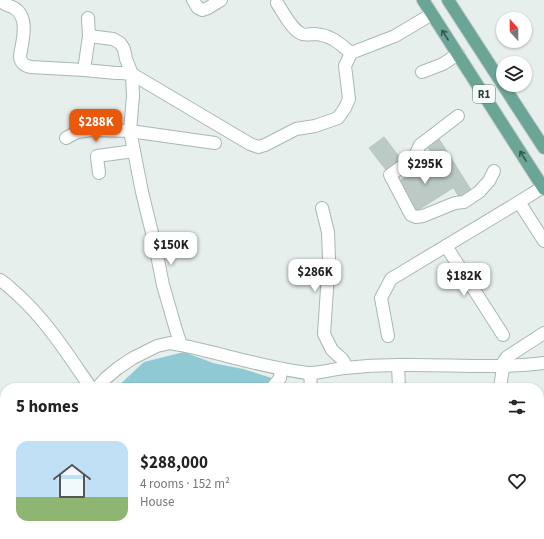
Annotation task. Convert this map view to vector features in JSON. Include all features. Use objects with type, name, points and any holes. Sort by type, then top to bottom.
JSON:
[{"type":"main road","name":"R1","points":[[423,0],[543,188]]},
{"type":"main road","name":"R1","points":[[448,0],[496,74]]},
{"type":"main road","name":"R1","points":[[508,92],[544,148]]},
{"type":"street","points":[[1,0],[4,4],[16,9],[23,17],[24,29],[20,56],[20,60],[23,64],[31,68],[132,74],[250,144],[258,147],[296,130],[315,126],[338,118],[349,99],[344,66],[351,53],[395,36],[432,14]]},
{"type":"street","points":[[193,0],[198,8],[202,10],[221,0]]},
{"type":"street","points":[[277,3],[294,29],[301,34],[328,36],[340,43],[351,53]]},
{"type":"street","points":[[84,70],[88,36],[88,18]]},
{"type":"street","points":[[88,36],[113,40],[120,43],[124,49],[132,74],[133,96],[130,131],[142,192],[155,245],[162,285],[181,345]]},
{"type":"street","points":[[422,72],[443,64],[458,54]]},
{"type":"street","points":[[458,116],[420,145],[414,158],[390,175],[412,215],[416,217],[423,216],[454,203],[464,202],[479,192],[494,171]]},
{"type":"street","points":[[66,138],[77,132],[92,130],[130,131],[215,143]]},
{"type":"street","points":[[99,173],[98,156],[134,151]]},
{"type":"street","points":[[388,336],[381,298],[391,279],[543,188]]},
{"type":"street","points":[[519,202],[544,240]]},
{"type":"street","points":[[322,208],[328,232],[329,258],[324,334],[332,350],[344,362],[345,368]]},
{"type":"street","points":[[446,246],[503,335]]},
{"type":"street","points":[[0,280],[26,302],[50,329],[88,383]]},
{"type":"street","points":[[501,383],[504,361],[507,357],[544,333]]},
{"type":"street","points":[[102,383],[118,368],[133,358],[158,346],[170,343],[281,369],[310,373],[345,368],[398,365],[503,367],[544,363]]},
{"type":"street","points":[[398,365],[399,383]]},
{"type":"street","points":[[276,383],[280,378],[281,369]]},
{"type":"street","points":[[310,373],[311,383]]},
{"type":"water","points":[[184,352],[213,363],[243,369],[275,379],[271,383],[121,383],[144,362]]},
{"type":"building","points":[[384,137],[401,159],[386,170],[369,148]]},
{"type":"building","points":[[439,139],[473,193],[461,200],[427,146]]},
{"type":"building","points":[[435,159],[453,188],[415,212],[396,183]]}]
